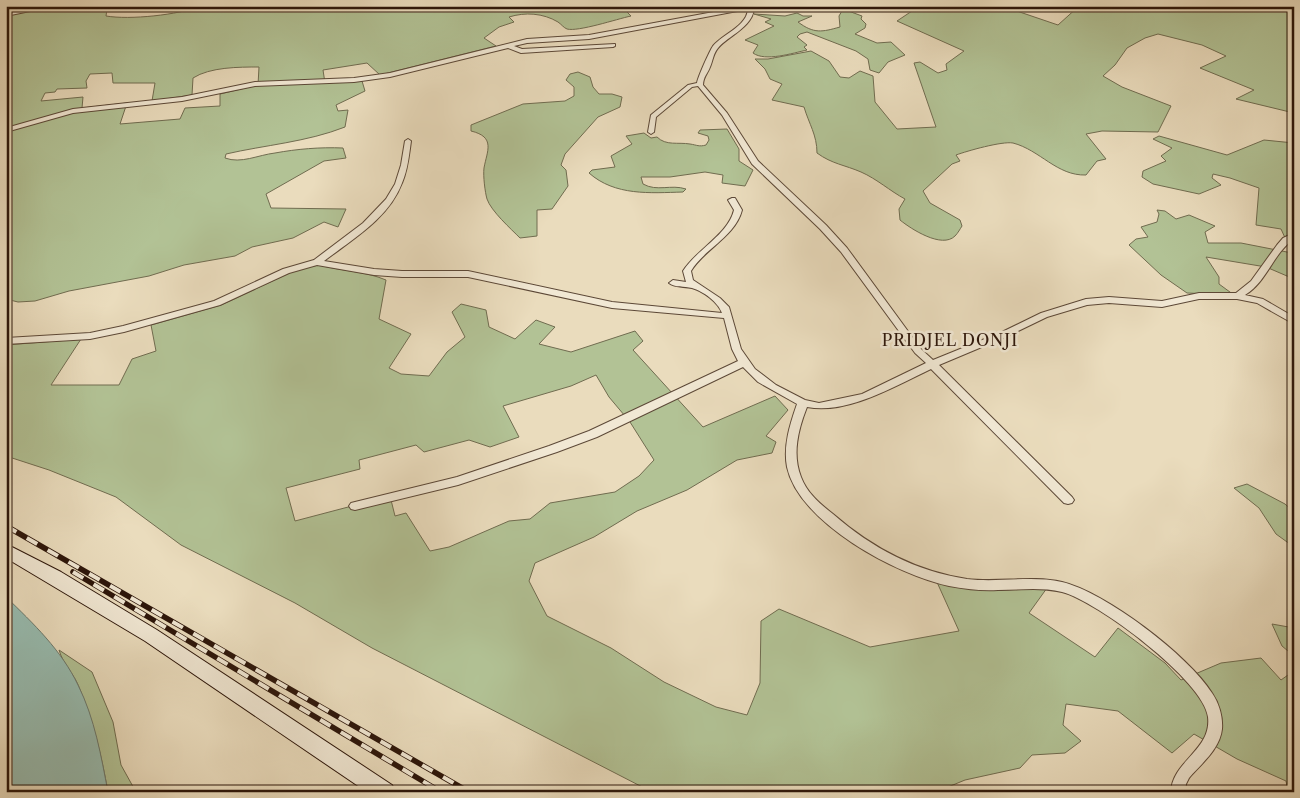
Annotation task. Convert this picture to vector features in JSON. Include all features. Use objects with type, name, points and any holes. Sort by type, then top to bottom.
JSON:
[{"type":"main road","points":[[6,550],[56,576],[234,690],[386,792]]},
{"type":"street","points":[[6,14],[52,6]]},
{"type":"street","points":[[6,130],[73,112],[182,99],[255,84],[354,80],[390,75],[528,41],[597,36],[753,7],[750,19],[726,37],[712,53],[706,70],[700,79],[700,84],[724,114],[755,162],[823,227],[844,250],[918,351],[946,376],[1068,500]]},
{"type":"street","points":[[509,46],[521,51],[613,45]]},
{"type":"street","points":[[651,132],[653,116],[690,86],[700,84]]},
{"type":"street","points":[[6,341],[90,336],[124,330],[217,303],[286,271],[317,262],[354,235],[386,206],[400,183],[407,156],[408,141]]},
{"type":"street","points":[[694,286],[687,276],[689,266],[734,222],[738,210],[732,200]]},
{"type":"street","points":[[1237,296],[1248,291],[1281,246],[1294,235]]},
{"type":"street","points":[[317,262],[374,272],[468,274],[612,305],[728,316]]},
{"type":"street","points":[[674,283],[694,286],[717,299],[725,307],[733,343],[743,363],[766,381],[803,403],[819,406],[864,397],[931,364],[1074,304],[1109,300],[1162,304],[1199,296],[1237,296],[1260,301],[1294,321]]},
{"type":"street","points":[[355,506],[458,481],[553,449],[593,434],[743,363]]},
{"type":"street","points":[[803,403],[792,436],[792,462],[796,477],[804,492],[816,507],[862,544],[904,568],[936,578],[989,586],[1046,585],[1074,591],[1138,631],[1194,680],[1208,700],[1215,718],[1215,734],[1208,748],[1178,778],[1176,786],[1178,792]]},
{"type":"green space","points":[[6,6],[93,6],[107,9],[106,16],[141,17],[167,14],[201,6],[659,6],[626,11],[631,16],[572,29],[567,29],[558,22],[540,15],[515,15],[509,17],[514,22],[499,27],[484,38],[496,46],[380,75],[367,63],[323,70],[325,83],[362,81],[365,91],[336,105],[338,111],[348,110],[345,127],[301,140],[226,154],[225,158],[243,160],[300,149],[343,148],[346,158],[324,161],[266,194],[271,208],[346,209],[338,227],[324,222],[293,238],[252,247],[235,256],[184,265],[149,276],[69,291],[35,301],[18,302],[6,299]],"holes":[[[259,67],[258,85],[220,94],[220,106],[185,108],[180,119],[120,124],[127,103],[82,108],[83,97],[41,101],[45,93],[55,92],[57,89],[87,88],[86,81],[90,74],[112,73],[113,83],[155,83],[152,101],[192,95],[193,78],[216,70]]]},
{"type":"green space","points":[[910,6],[1002,6],[1058,25],[1079,6],[1294,6],[1294,113],[1236,99],[1254,90],[1200,68],[1226,56],[1202,45],[1158,34],[1145,38],[1127,48],[1115,65],[1103,76],[1122,87],[1171,106],[1158,132],[1102,131],[1086,134],[1106,159],[1097,161],[1086,175],[1066,171],[1023,146],[1013,143],[993,145],[956,155],[960,161],[952,164],[923,191],[930,203],[960,220],[962,226],[955,236],[949,239],[935,239],[911,228],[900,220],[899,209],[905,199],[867,175],[833,162],[817,153],[814,135],[804,107],[772,100],[782,84],[770,79],[765,69],[755,59],[768,59],[811,51],[829,61],[840,77],[849,78],[860,71],[873,76],[875,102],[897,129],[936,127],[914,63],[920,62],[938,73],[947,70],[946,64],[964,51],[897,21],[915,9]]},
{"type":"green space","points":[[843,9],[862,16],[861,19],[866,24],[865,28],[855,34],[877,43],[891,42],[905,55],[888,62],[879,73],[870,70],[868,59],[856,51],[807,32],[797,37],[807,45],[804,47],[807,50],[772,57],[758,56],[753,53],[758,45],[745,40],[774,26],[765,22],[771,19],[754,14],[785,16],[797,13],[803,16],[812,16],[798,22],[809,29],[823,31],[840,27],[839,16]]},
{"type":"green space","points":[[578,72],[590,77],[593,87],[599,94],[612,94],[622,97],[620,107],[598,117],[565,154],[561,165],[566,170],[568,186],[552,209],[537,210],[537,236],[520,238],[489,204],[484,184],[484,168],[488,145],[484,137],[471,131],[471,125],[523,104],[565,101],[574,96],[574,87],[566,80],[570,74]]},
{"type":"green space","points":[[727,129],[739,149],[739,161],[753,170],[745,186],[722,183],[723,175],[705,172],[670,177],[641,177],[643,184],[648,186],[686,189],[683,192],[633,192],[610,186],[589,173],[592,170],[615,167],[611,156],[632,144],[626,136],[644,133],[651,138],[657,137],[668,143],[686,143],[702,146],[706,145],[709,140],[708,136],[698,133],[700,130]]},
{"type":"green space","points":[[1159,136],[1227,155],[1264,140],[1294,143],[1294,279],[1266,267],[1206,257],[1219,277],[1219,284],[1234,295],[1187,293],[1161,275],[1129,245],[1136,239],[1148,237],[1141,227],[1157,222],[1159,214],[1157,210],[1165,211],[1176,219],[1189,215],[1215,226],[1205,232],[1208,243],[1241,243],[1292,253],[1281,229],[1256,225],[1259,188],[1213,174],[1212,178],[1221,185],[1199,194],[1153,184],[1142,177],[1143,171],[1166,161],[1161,156],[1172,148],[1153,139]]},
{"type":"green space","points":[[319,265],[386,280],[379,319],[411,334],[389,368],[401,374],[429,376],[447,352],[465,337],[452,312],[461,304],[486,310],[489,327],[515,339],[536,320],[555,327],[539,344],[571,352],[635,331],[643,341],[633,350],[703,427],[775,396],[788,410],[766,436],[776,442],[772,453],[737,460],[687,490],[637,511],[594,537],[535,563],[529,581],[547,616],[611,648],[664,682],[716,707],[747,715],[760,683],[761,621],[779,609],[870,647],[959,631],[936,580],[1047,588],[1029,613],[1095,657],[1118,628],[1165,663],[1181,680],[1221,663],[1261,658],[1281,680],[1288,675],[1294,674],[1294,792],[1288,792],[1286,781],[1237,759],[1194,734],[1172,753],[1118,711],[1066,704],[1063,725],[1081,741],[1065,753],[1032,755],[1020,768],[965,780],[936,792],[652,792],[372,648],[295,603],[181,545],[116,497],[49,470],[6,456],[6,345],[81,339],[51,385],[119,385],[132,359],[156,351],[151,325],[221,305],[298,269]],"holes":[[[596,375],[609,397],[630,422],[654,460],[639,476],[615,492],[550,503],[530,519],[509,521],[449,547],[430,551],[406,513],[395,516],[390,496],[295,521],[286,488],[360,469],[359,460],[416,445],[424,452],[469,440],[490,447],[519,437],[503,406],[571,386]]]},
{"type":"green space","points":[[1247,484],[1285,504],[1294,512],[1294,547],[1276,534],[1259,508],[1234,488]]},
{"type":"green space","points":[[1272,624],[1294,628],[1294,656],[1282,646]]},
{"type":"green space","points":[[59,650],[92,672],[113,722],[121,765],[136,792],[108,792],[100,752],[89,713],[77,682]]},
{"type":"water","points":[[6,597],[55,649],[78,685],[93,724],[108,792],[6,792]]},
{"type":"railway","points":[[6,526],[469,792]]},
{"type":"railway","points":[[73,572],[441,792]]},
{"type":"district","name":"PRIDJEL DONJI","points":[[950,340]]}]
